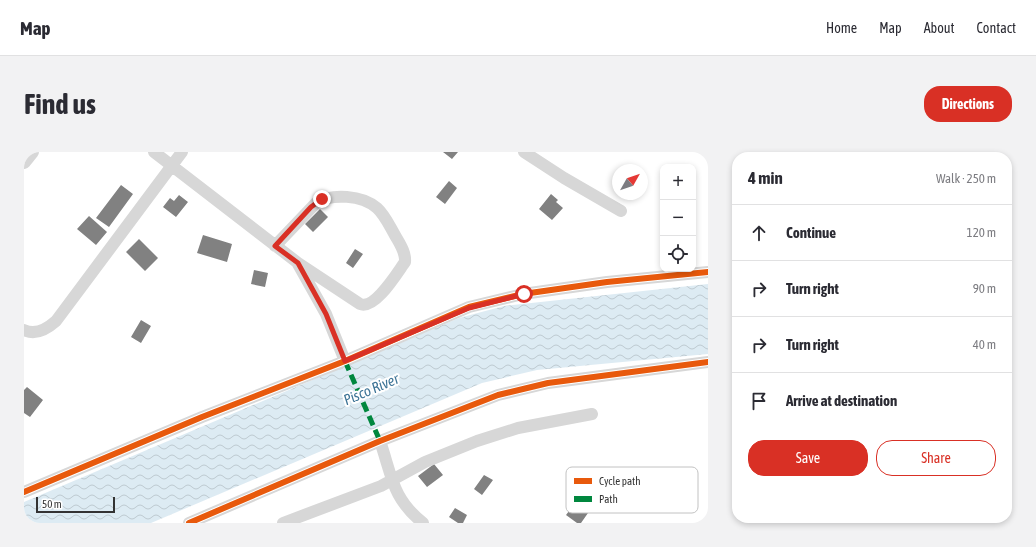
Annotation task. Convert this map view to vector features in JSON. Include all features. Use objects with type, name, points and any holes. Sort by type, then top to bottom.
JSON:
[{"type":"street","points":[[24,162],[32,152]]},
{"type":"street","points":[[154,152],[171,166],[275,246],[298,263],[360,304],[366,305],[374,301],[388,286],[405,262],[406,257],[397,239],[377,208],[362,200],[338,196],[322,199],[316,203],[275,246]]},
{"type":"street","points":[[24,330],[34,333],[49,327],[56,321],[182,152]]},
{"type":"street","points":[[524,152],[564,178],[621,211]]},
{"type":"street","points":[[298,263],[326,314],[345,361]]},
{"type":"street","points":[[24,492],[202,417],[345,361],[442,318],[469,308],[524,294],[607,282],[708,272]]},
{"type":"street","points":[[189,523],[380,441],[498,395],[521,388],[555,382],[708,362]]},
{"type":"street","points":[[282,523],[392,481],[425,462],[477,441],[518,428],[592,414]]},
{"type":"street","points":[[380,441],[392,481],[402,502],[424,523]]},
{"type":"water","name":"Pisco River","points":[[708,284],[708,354],[537,370],[482,383],[151,523],[24,523],[24,502],[459,318],[504,306]]},
{"type":"building","points":[[443,152],[458,152],[452,159]]},
{"type":"building","points":[[449,181],[457,188],[445,204],[436,197]]},
{"type":"building","points":[[121,185],[133,194],[109,227],[96,218]]},
{"type":"building","points":[[551,194],[558,200],[556,202],[563,208],[552,220],[539,209]]},
{"type":"building","points":[[179,195],[188,202],[176,217],[163,207],[170,198],[174,201]]},
{"type":"building","points":[[320,209],[328,217],[313,232],[305,224]]},
{"type":"building","points":[[89,216],[107,232],[96,245],[77,229]]},
{"type":"building","points":[[203,235],[232,244],[227,262],[197,253]]},
{"type":"building","points":[[139,239],[158,258],[145,271],[126,252]]},
{"type":"building","points":[[355,249],[363,254],[353,268],[346,263]]},
{"type":"building","points":[[254,270],[268,273],[265,287],[251,284]]},
{"type":"building","points":[[141,320],[151,326],[141,343],[131,337]]},
{"type":"building","points":[[27,387],[43,400],[30,417],[24,413],[24,390]]},
{"type":"building","points":[[434,464],[443,475],[427,487],[418,476]]},
{"type":"building","points":[[484,475],[493,480],[482,495],[474,489]]},
{"type":"building","points":[[455,508],[467,515],[463,523],[458,523],[449,517]]},
{"type":"building","points":[[568,513],[588,513],[581,523],[577,523],[566,515]]},
{"type":"marked path","points":[[345,361],[380,441]]},
{"type":"cycle path","points":[[24,492],[202,417],[345,361],[469,307],[523,294],[607,282],[708,272]]},
{"type":"cycle path","points":[[189,523],[380,441],[498,395],[548,383],[708,362]]},
{"type":"route","points":[[322,199],[311,207],[275,246],[298,263],[308,285],[326,314],[345,361],[442,318],[469,308],[524,294]]}]
